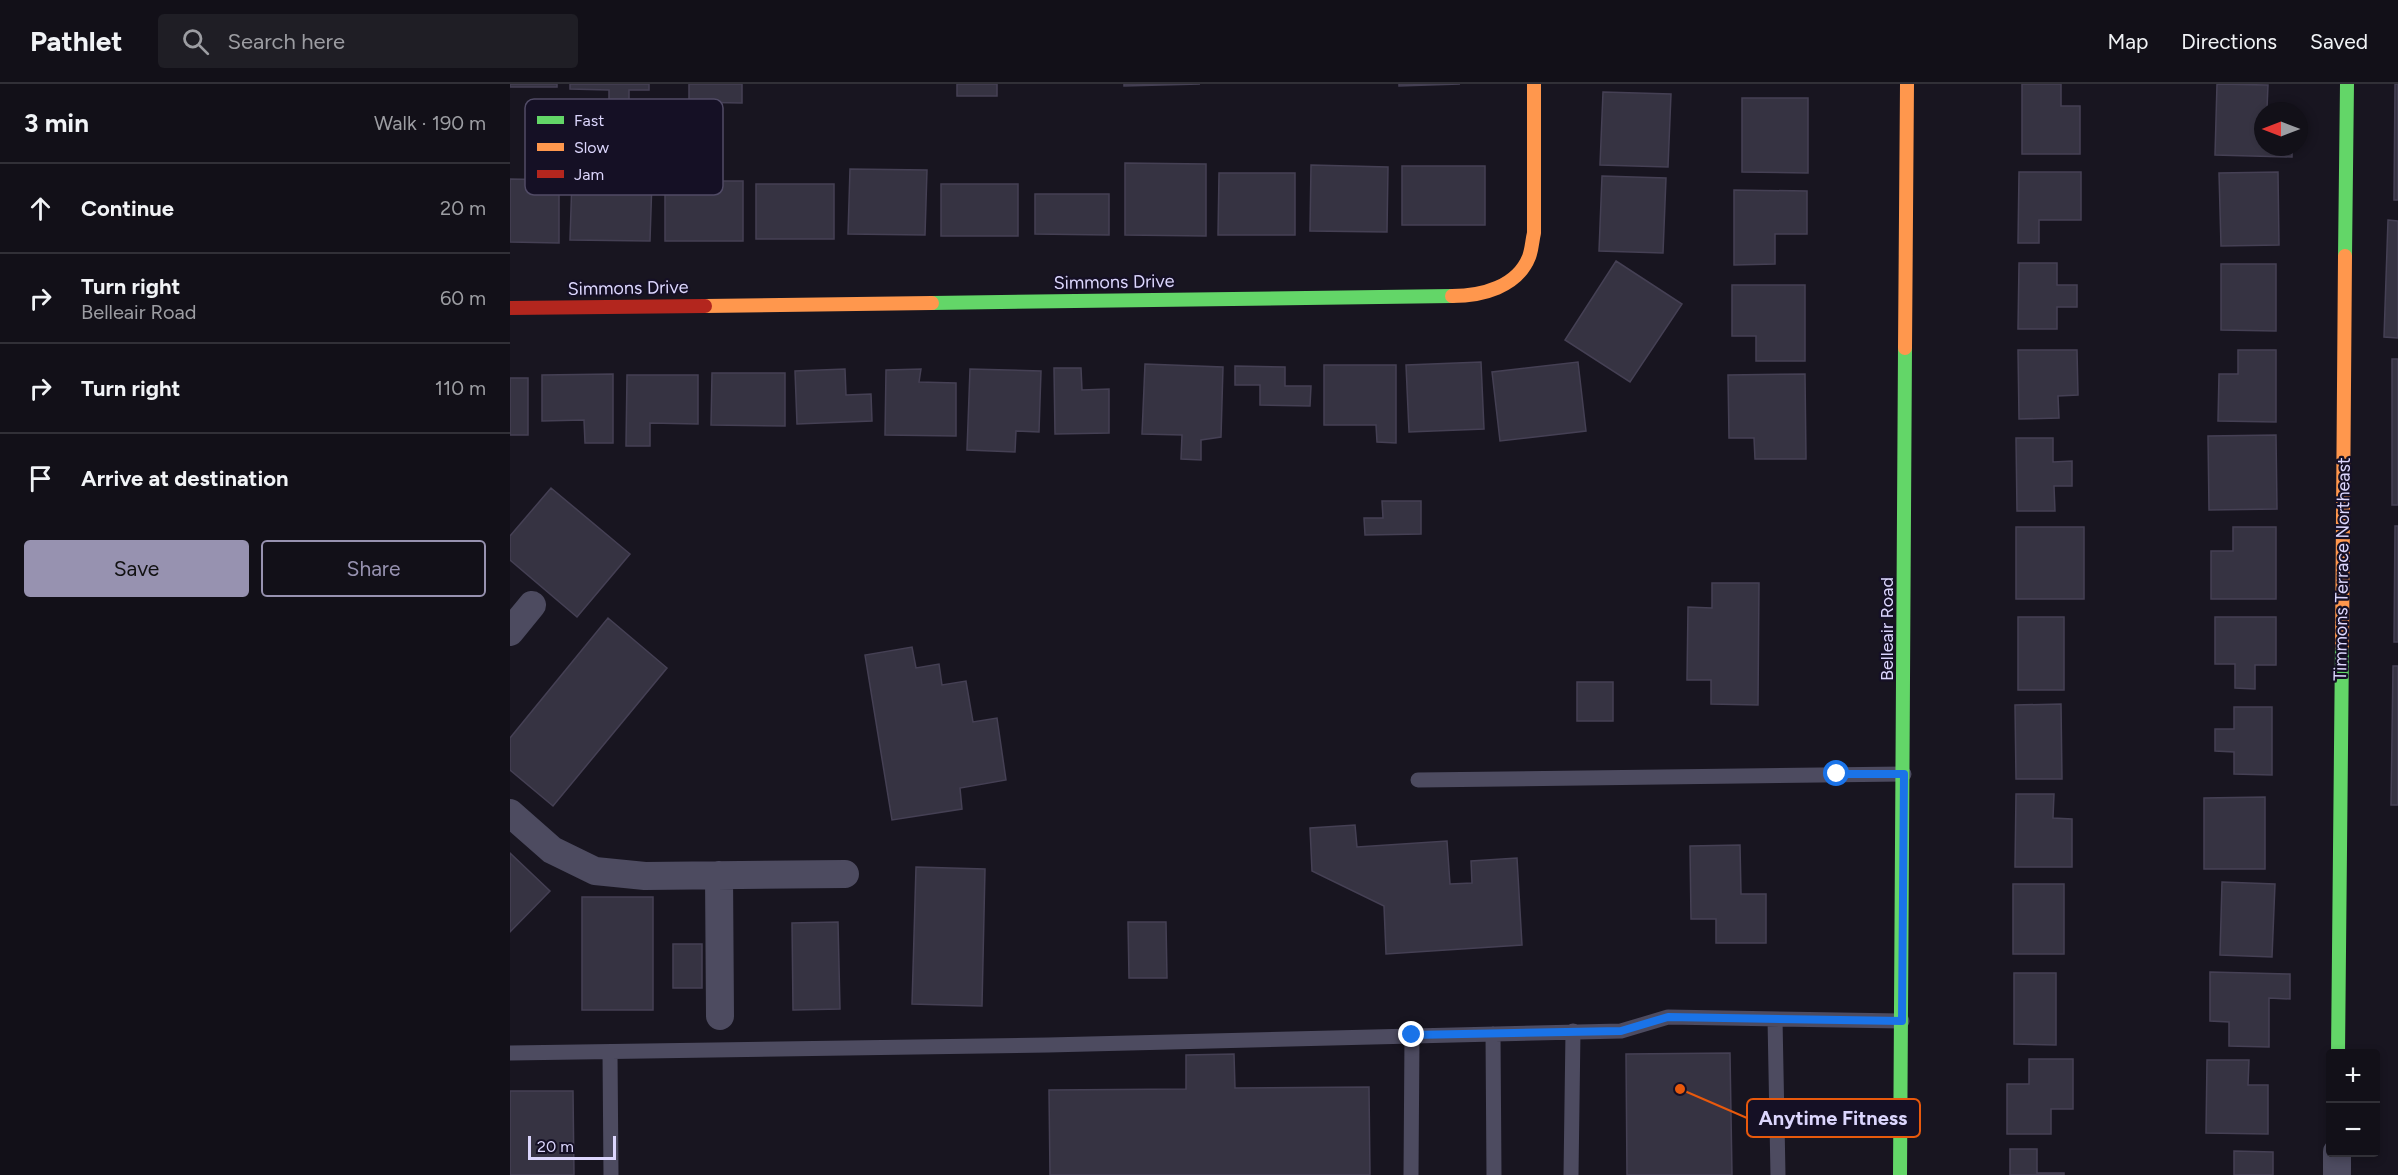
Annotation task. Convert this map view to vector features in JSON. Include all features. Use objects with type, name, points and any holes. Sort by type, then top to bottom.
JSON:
[{"type":"street","name":"Simmons Drive","points":[[510,308],[1467,296],[1494,291],[1515,277],[1529,257],[1534,233],[1534,84]]},
{"type":"street","name":"Belleair Road","points":[[1900,1175],[1907,84]]},
{"type":"street","name":"Timmons Terrace Northeast","points":[[2338,1049],[2347,84]]},
{"type":"street","points":[[510,632],[532,605]]},
{"type":"street","points":[[510,813],[552,850],[595,871],[645,876],[845,874]]},
{"type":"street","points":[[719,875],[720,1016]]},
{"type":"street","points":[[2337,1157],[2337,1175]]},
{"type":"lane","points":[[1418,780],[1904,774]]},
{"type":"lane","points":[[510,1053],[610,1053],[1621,1031],[1668,1017],[1902,1021]]},
{"type":"lane","points":[[1775,1019],[1778,1175]]},
{"type":"lane","points":[[1571,1175],[1572,1032]]},
{"type":"lane","points":[[1493,1034],[1494,1175]]},
{"type":"lane","points":[[1411,1175],[1412,1035]]},
{"type":"lane","points":[[610,1053],[611,1175]]},
{"type":"building","points":[[510,84],[557,84],[557,87],[510,87]]},
{"type":"building","points":[[570,84],[649,84],[649,90],[629,90],[629,99],[609,99],[609,90],[570,89]]},
{"type":"building","points":[[689,84],[742,84],[742,103],[723,103],[723,99],[689,99]]},
{"type":"building","points":[[957,84],[997,84],[997,96],[957,96]]},
{"type":"building","points":[[1124,84],[1200,84],[1124,86]]},
{"type":"building","points":[[1399,84],[1460,84],[1399,86]]},
{"type":"building","points":[[2022,84],[2061,84],[2061,106],[2080,106],[2080,154],[2022,154]]},
{"type":"building","points":[[2217,84],[2268,85],[2267,102],[2254,102],[2254,156],[2292,157],[2215,155]]},
{"type":"building","points":[[2395,84],[2398,84],[2398,200],[2394,200]]},
{"type":"building","points":[[1603,92],[1671,94],[1668,167],[1600,165]]},
{"type":"building","points":[[1742,98],[1808,98],[1808,173],[1742,172]]},
{"type":"building","points":[[1125,163],[1206,164],[1206,236],[1125,235]]},
{"type":"building","points":[[1311,165],[1388,167],[1387,232],[1310,231]]},
{"type":"building","points":[[1402,166],[1485,166],[1485,225],[1402,225]]},
{"type":"building","points":[[850,169],[927,170],[925,235],[848,234]]},
{"type":"building","points":[[2019,172],[2081,172],[2081,220],[2039,220],[2039,243],[2018,243]]},
{"type":"building","points":[[2278,172],[2279,245],[2221,246],[2219,173]]},
{"type":"building","points":[[1219,173],[1295,173],[1295,235],[1218,235]]},
{"type":"building","points":[[1602,176],[1666,178],[1663,253],[1599,251]]},
{"type":"building","points":[[510,179],[525,179],[525,195],[559,195],[559,243],[510,242]]},
{"type":"building","points":[[723,181],[743,181],[743,241],[665,241],[665,195],[723,195]]},
{"type":"building","points":[[756,184],[834,184],[834,239],[756,239]]},
{"type":"building","points":[[941,184],[1018,184],[1018,236],[941,236]]},
{"type":"building","points":[[1734,190],[1807,191],[1807,234],[1775,234],[1775,264],[1734,265]]},
{"type":"building","points":[[1035,194],[1109,194],[1109,235],[1035,234]]},
{"type":"building","points":[[571,195],[652,195],[650,241],[570,240]]},
{"type":"building","points":[[2388,220],[2398,221],[2398,338],[2384,337]]},
{"type":"building","points":[[1616,261],[1682,304],[1630,382],[1565,340]]},
{"type":"building","points":[[2019,263],[2057,263],[2057,285],[2077,285],[2077,307],[2057,307],[2057,329],[2018,329]]},
{"type":"building","points":[[2221,264],[2276,264],[2276,331],[2221,330]]},
{"type":"building","points":[[1732,285],[1805,285],[1805,361],[1756,361],[1756,336],[1732,336]]},
{"type":"building","points":[[2018,350],[2077,350],[2078,395],[2058,396],[2059,418],[2019,419]]},
{"type":"building","points":[[2238,350],[2276,350],[2276,422],[2218,421],[2219,374],[2238,374]]},
{"type":"building","points":[[2392,359],[2398,359],[2398,505],[2392,505]]},
{"type":"building","points":[[1481,362],[1484,429],[1409,432],[1406,365]]},
{"type":"building","points":[[1578,362],[1586,431],[1500,441],[1492,372]]},
{"type":"building","points":[[1145,364],[1223,367],[1221,437],[1201,440],[1201,460],[1181,459],[1182,435],[1142,434]]},
{"type":"building","points":[[1324,365],[1396,365],[1396,443],[1377,442],[1376,425],[1324,425]]},
{"type":"building","points":[[1235,366],[1285,367],[1285,386],[1311,386],[1310,406],[1260,405],[1260,385],[1235,385]]},
{"type":"building","points":[[1054,368],[1081,368],[1082,390],[1109,389],[1109,433],[1055,434]]},
{"type":"building","points":[[845,369],[846,395],[871,394],[872,421],[797,424],[795,371]]},
{"type":"building","points":[[921,369],[919,382],[956,383],[956,436],[885,435],[886,370]]},
{"type":"building","points":[[970,369],[1041,371],[1039,432],[1016,431],[1015,452],[967,450]]},
{"type":"building","points":[[712,373],[785,373],[785,426],[711,425]]},
{"type":"building","points":[[613,374],[613,443],[585,443],[584,420],[542,421],[542,375]]},
{"type":"building","points":[[1805,374],[1806,459],[1755,459],[1754,438],[1729,438],[1728,375]]},
{"type":"building","points":[[627,375],[698,375],[698,424],[650,423],[650,446],[626,446]]},
{"type":"building","points":[[510,378],[528,378],[528,435],[510,435]]},
{"type":"building","points":[[2276,435],[2277,509],[2209,510],[2208,436]]},
{"type":"building","points":[[2016,438],[2053,438],[2053,462],[2072,461],[2072,486],[2054,486],[2055,511],[2017,511]]},
{"type":"building","points":[[551,488],[630,554],[577,617],[510,560],[510,536]]},
{"type":"building","points":[[1382,501],[1421,501],[1421,534],[1365,535],[1364,518],[1383,518]]},
{"type":"building","points":[[2395,526],[2398,526],[2398,642],[2394,642]]},
{"type":"building","points":[[2016,527],[2084,527],[2084,599],[2016,599]]},
{"type":"building","points":[[2233,527],[2276,527],[2276,599],[2211,599],[2211,551],[2233,551]]},
{"type":"building","points":[[1712,583],[1759,583],[1758,705],[1711,704],[1711,680],[1687,680],[1688,607],[1712,608]]},
{"type":"building","points":[[2018,617],[2064,617],[2064,690],[2018,690]]},
{"type":"building","points":[[2215,617],[2276,617],[2276,665],[2255,665],[2255,689],[2235,688],[2235,664],[2215,664]]},
{"type":"building","points":[[608,618],[667,668],[553,806],[510,770],[510,738]]},
{"type":"building","points":[[912,647],[916,668],[939,664],[942,685],[966,681],[973,722],[997,718],[1006,780],[960,788],[962,809],[892,820],[865,655]]},
{"type":"building","points":[[2393,666],[2398,666],[2398,805],[2391,805]]},
{"type":"building","points":[[1577,682],[1613,682],[1613,721],[1577,721]]},
{"type":"building","points":[[2061,704],[2062,779],[2016,779],[2015,705]]},
{"type":"building","points":[[2234,707],[2272,707],[2272,775],[2234,774],[2234,752],[2215,751],[2215,729],[2234,729]]},
{"type":"building","points":[[2016,794],[2054,794],[2053,818],[2072,819],[2072,867],[2015,867]]},
{"type":"building","points":[[2265,797],[2265,869],[2204,869],[2204,798]]},
{"type":"building","points":[[1355,825],[1357,847],[1447,841],[1450,884],[1472,883],[1471,861],[1517,858],[1522,945],[1386,954],[1384,906],[1312,871],[1310,828]]},
{"type":"building","points":[[1740,845],[1741,894],[1766,894],[1766,943],[1716,943],[1716,919],[1691,919],[1690,846]]},
{"type":"building","points":[[510,853],[550,891],[510,932]]},
{"type":"building","points":[[916,867],[985,869],[982,1006],[912,1004]]},
{"type":"building","points":[[2222,882],[2275,884],[2272,957],[2220,955]]},
{"type":"building","points":[[2013,884],[2064,884],[2064,954],[2013,954]]},
{"type":"building","points":[[582,897],[653,897],[653,1010],[582,1010]]},
{"type":"building","points":[[838,922],[840,1009],[793,1010],[792,923]]},
{"type":"building","points":[[1128,922],[1166,922],[1167,978],[1129,978]]},
{"type":"building","points":[[673,944],[702,944],[702,988],[673,988]]},
{"type":"building","points":[[2210,972],[2290,974],[2290,999],[2269,998],[2269,1047],[2229,1046],[2229,1022],[2210,1021]]},
{"type":"building","points":[[2014,973],[2056,973],[2056,1045],[2014,1044]]},
{"type":"building","points":[[1730,1053],[1732,1175],[1627,1175],[1626,1054]]},
{"type":"building","points":[[1234,1054],[1235,1088],[1369,1087],[1370,1175],[1050,1175],[1049,1090],[1186,1089],[1186,1055]]},
{"type":"building","points":[[2029,1059],[2073,1059],[2073,1109],[2051,1109],[2051,1134],[2007,1134],[2007,1084],[2029,1084]]},
{"type":"building","points":[[2207,1060],[2249,1060],[2248,1085],[2268,1085],[2268,1134],[2206,1133]]},
{"type":"building","points":[[510,1091],[573,1091],[574,1175],[510,1175]]},
{"type":"building","points":[[2010,1149],[2037,1149],[2037,1173],[2064,1173],[2064,1175],[2010,1175]]},
{"type":"building","points":[[2234,1151],[2273,1152],[2273,1175],[2234,1175]]},
{"type":"traffic: fast","points":[[2345,256],[2347,84]]},
{"type":"traffic: fast","points":[[932,303],[1452,296]]},
{"type":"traffic: fast","points":[[1900,1175],[1905,348]]},
{"type":"traffic: fast","points":[[2338,1049],[2342,646]]},
{"type":"traffic: slow","points":[[1452,296],[1486,292],[1507,283],[1516,276],[1529,257],[1534,233],[1534,84]]},
{"type":"traffic: slow","points":[[1905,348],[1907,84]]},
{"type":"traffic: slow","points":[[2342,646],[2345,256]]},
{"type":"traffic: slow","points":[[705,306],[932,303]]},
{"type":"traffic: jam","points":[[510,308],[705,306]]},
{"type":"place","name":"Anytime Fitness","points":[[1680,1089]]},
{"type":"route","points":[[1412,1035],[1621,1031],[1668,1017],[1902,1021],[1904,774],[1837,774]]}]
